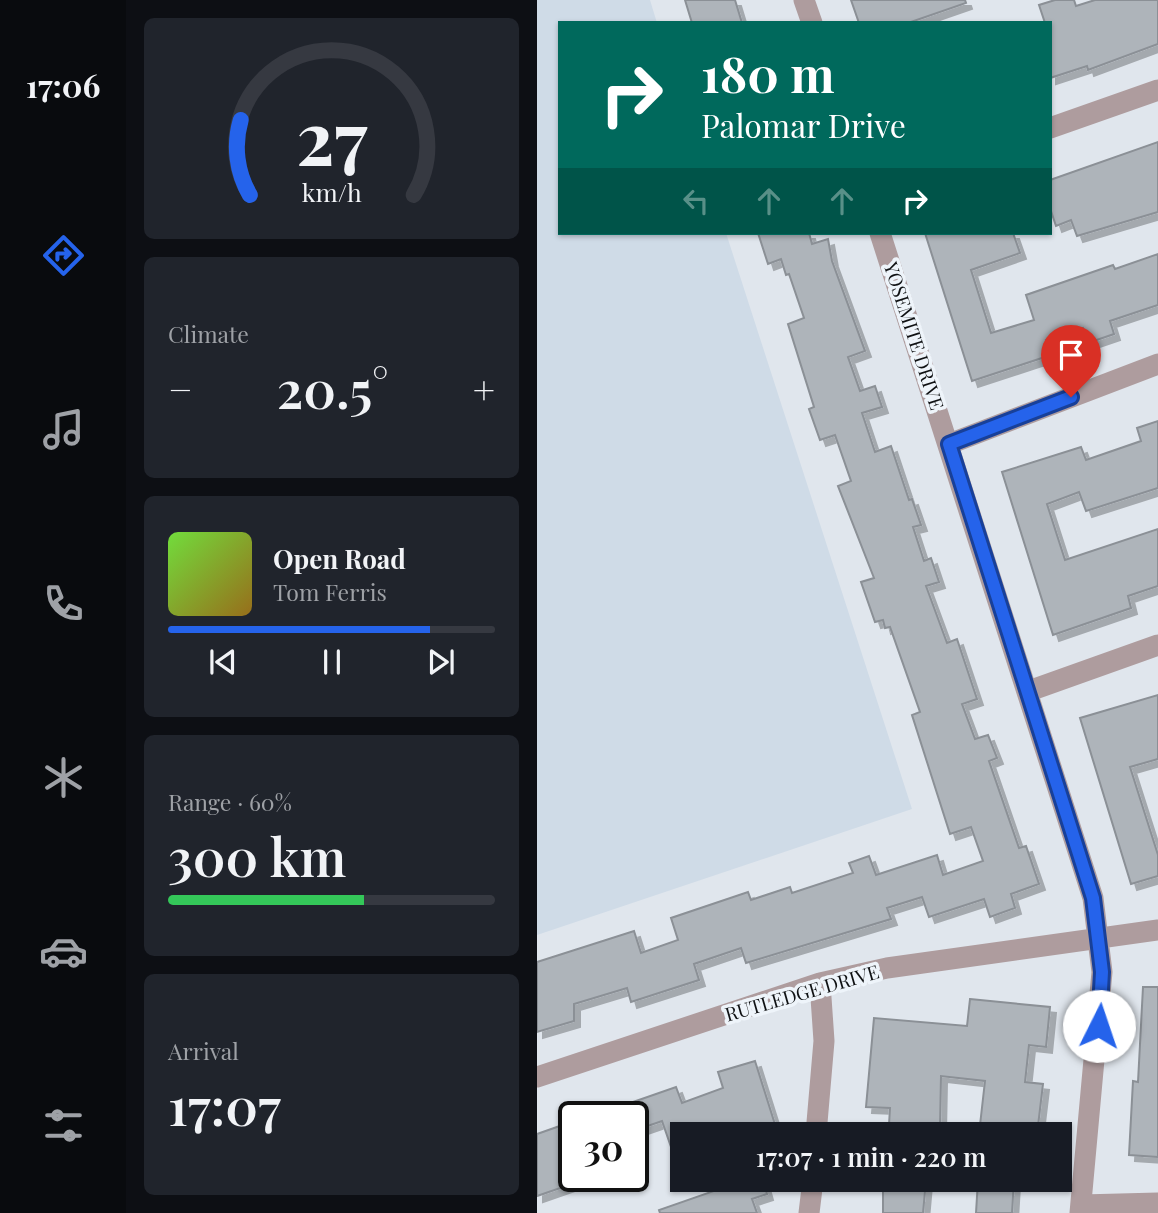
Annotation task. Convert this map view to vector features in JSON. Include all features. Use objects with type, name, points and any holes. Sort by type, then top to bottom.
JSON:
[{"type":"street","points":[[804,0],[811,21]]},
{"type":"street","points":[[1052,127],[1158,90]]},
{"type":"street","name":"YOSEMITE DRIVE","points":[[881,235],[1087,875],[1099,940],[1101,999],[1080,1209]]},
{"type":"street","points":[[949,444],[1158,365]]},
{"type":"street","points":[[1029,691],[1158,645]]},
{"type":"street","name":"RUTLEDGE DRIVE","points":[[537,1077],[821,983],[887,968],[1158,930]]},
{"type":"street","points":[[817,1122],[824,1041],[821,983]]},
{"type":"street","points":[[809,1213],[812,1192]]},
{"type":"street","points":[[1080,1209],[1158,1203]]},
{"type":"shaded area","points":[[537,0],[650,0],[656,21],[558,21],[558,235],[727,235],[912,809],[537,935]]},
{"type":"building","points":[[685,0],[735,0],[741,21],[691,21]]},
{"type":"building","points":[[851,0],[965,0],[966,3],[914,21],[858,21]]},
{"type":"building","points":[[1055,0],[1074,0],[1076,6],[1095,0],[1158,0],[1158,44],[1088,70],[1087,66],[1052,77],[1052,21],[1044,21],[1039,5]]},
{"type":"building","points":[[1158,142],[1158,212],[1077,236],[1071,220],[1056,226],[1052,214],[1052,179]]},
{"type":"building","points":[[759,235],[810,235],[812,244],[828,239],[832,261],[865,351],[848,357],[860,391],[875,386],[882,407],[862,413],[875,452],[891,446],[909,500],[912,499],[921,525],[913,527],[924,561],[931,558],[939,582],[926,586],[947,643],[957,639],[977,699],[962,704],[975,739],[988,735],[997,758],[989,761],[1019,848],[1026,846],[1039,884],[1011,894],[1015,908],[990,917],[984,899],[929,917],[922,897],[887,908],[891,919],[746,963],[741,948],[694,964],[699,980],[631,1002],[627,988],[574,1004],[574,1021],[537,1032],[537,962],[634,931],[641,953],[678,940],[671,918],[748,892],[751,900],[790,887],[792,893],[853,873],[849,863],[869,856],[876,875],[937,855],[943,875],[983,861],[971,827],[950,834],[912,715],[920,712],[890,627],[885,628],[883,620],[875,622],[861,582],[874,578],[838,486],[851,481],[835,435],[820,440],[809,409],[814,407],[788,324],[804,318],[781,259],[768,264]]},
{"type":"building","points":[[926,235],[1014,235],[1020,253],[971,270],[991,333],[1034,320],[1026,295],[1113,265],[1115,269],[1158,254],[1158,305],[1110,321],[1114,334],[1088,343],[1083,328],[1046,340],[1051,355],[972,381]]},
{"type":"building","points":[[1158,421],[1158,488],[1086,511],[1079,492],[1047,504],[1065,560],[1158,529],[1158,586],[1128,596],[1131,608],[1053,635],[1002,472],[1081,447],[1086,460],[1141,441],[1137,428]]},
{"type":"building","points":[[1158,695],[1158,759],[1130,767],[1158,855],[1158,876],[1131,884],[1080,718]]},
{"type":"building","points":[[1143,987],[1158,987],[1158,1157],[1129,1155],[1133,1081],[1138,1082]]},
{"type":"building","points":[[970,999],[1050,1007],[1046,1047],[1029,1045],[1025,1082],[1043,1084],[1038,1122],[980,1122],[985,1081],[941,1076],[940,1122],[889,1122],[890,1108],[866,1107],[874,1018],[967,1026]]},
{"type":"building","points":[[755,1061],[774,1122],[670,1122],[670,1144],[662,1121],[649,1125],[649,1101],[636,1101],[676,1087],[682,1103],[723,1088],[718,1072]]},
{"type":"building","points":[[558,1127],[558,1189],[537,1196],[537,1134]]},
{"type":"building","points":[[711,1192],[767,1194],[752,1199],[757,1213],[660,1213],[659,1210]]},
{"type":"building","points":[[883,1192],[925,1192],[923,1213],[883,1213]]},
{"type":"building","points":[[977,1192],[1013,1192],[1012,1213],[976,1213]]},
{"type":"route","points":[[1071,397],[949,444],[1093,898],[1102,972],[1099,1026]]}]
